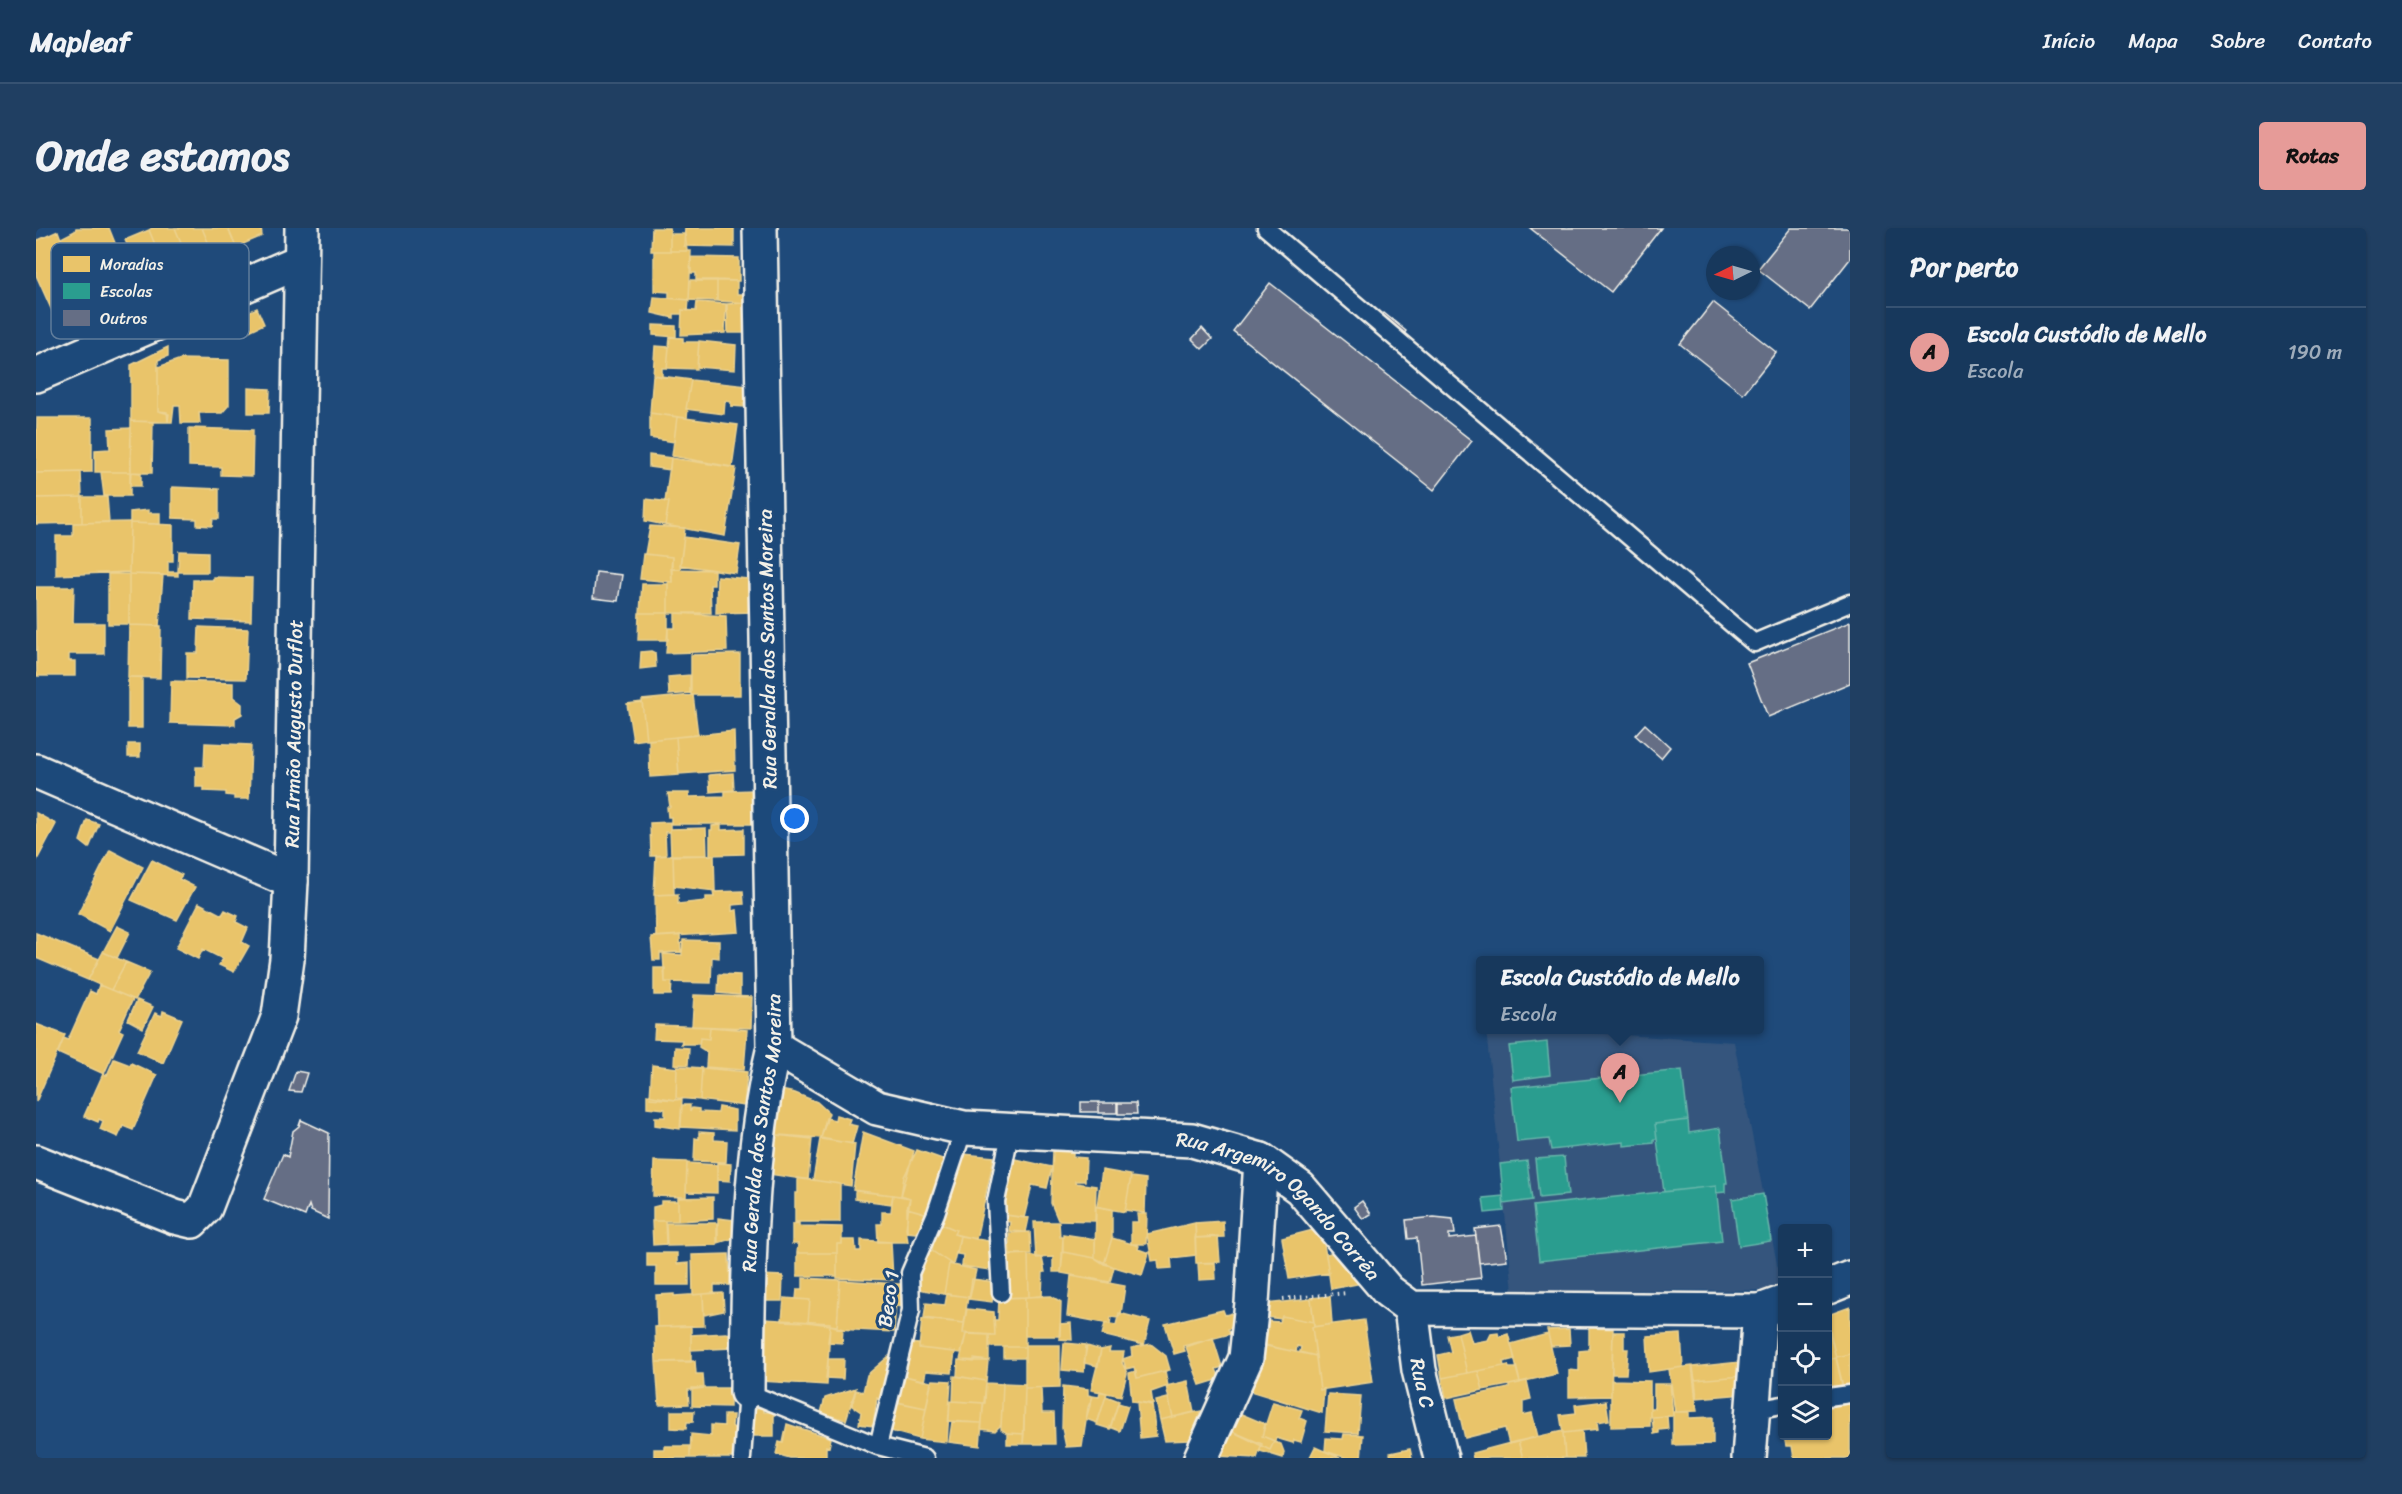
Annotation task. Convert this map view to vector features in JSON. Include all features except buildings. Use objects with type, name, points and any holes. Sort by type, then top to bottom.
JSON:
[{"type":"street","name":"Rua Irmão Augusto Duflot","points":[[36,1162],[175,1217],[192,1221],[205,1208],[279,1016],[287,959],[291,881],[302,228]]},
{"type":"street","name":"Rua Geralda dos Santos Moreira","points":[[747,1392],[754,1196],[764,1086],[774,1047],[760,228]]},
{"type":"street","points":[[249,284],[302,261]]},
{"type":"street","points":[[36,375],[120,339]]},
{"type":"street","points":[[36,771],[291,881]]},
{"type":"street","name":"Rua Argemiro Ogando Corrêa","points":[[774,1047],[878,1108],[964,1128],[1192,1140],[1261,1160],[1300,1188],[1399,1299]]},
{"type":"street","points":[[1201,1458],[1246,1358],[1252,1303],[1261,1160]]},
{"type":"street","points":[[1832,1285],[1850,1278]]},
{"type":"street","points":[[1399,1299],[1771,1307],[1769,1408],[1749,1458]]},
{"type":"street","name":"Rua C","points":[[1399,1299],[1442,1458]]},
{"type":"lane","points":[[1266,228],[1754,643],[1850,603]]},
{"type":"lane","name":"Beco 1","points":[[878,1446],[910,1310],[910,1273],[936,1213],[964,1128]]},
{"type":"lane","points":[[1001,1293],[996,1201],[1011,1129]]},
{"type":"lane","points":[[742,1458],[747,1392],[878,1446],[925,1458]]},
{"type":"lane","points":[[1832,1396],[1850,1394]]},
{"type":"path","points":[[1252,1303],[1329,1293],[1399,1299]]},
{"type":"shaded area","points":[[1486,1034],[1608,1034],[1734,1042],[1778,1269],[1778,1290],[1513,1291]]},
{"type":"place","name":"Escola Custódio de Mello","points":[[1620,1103]]}]
